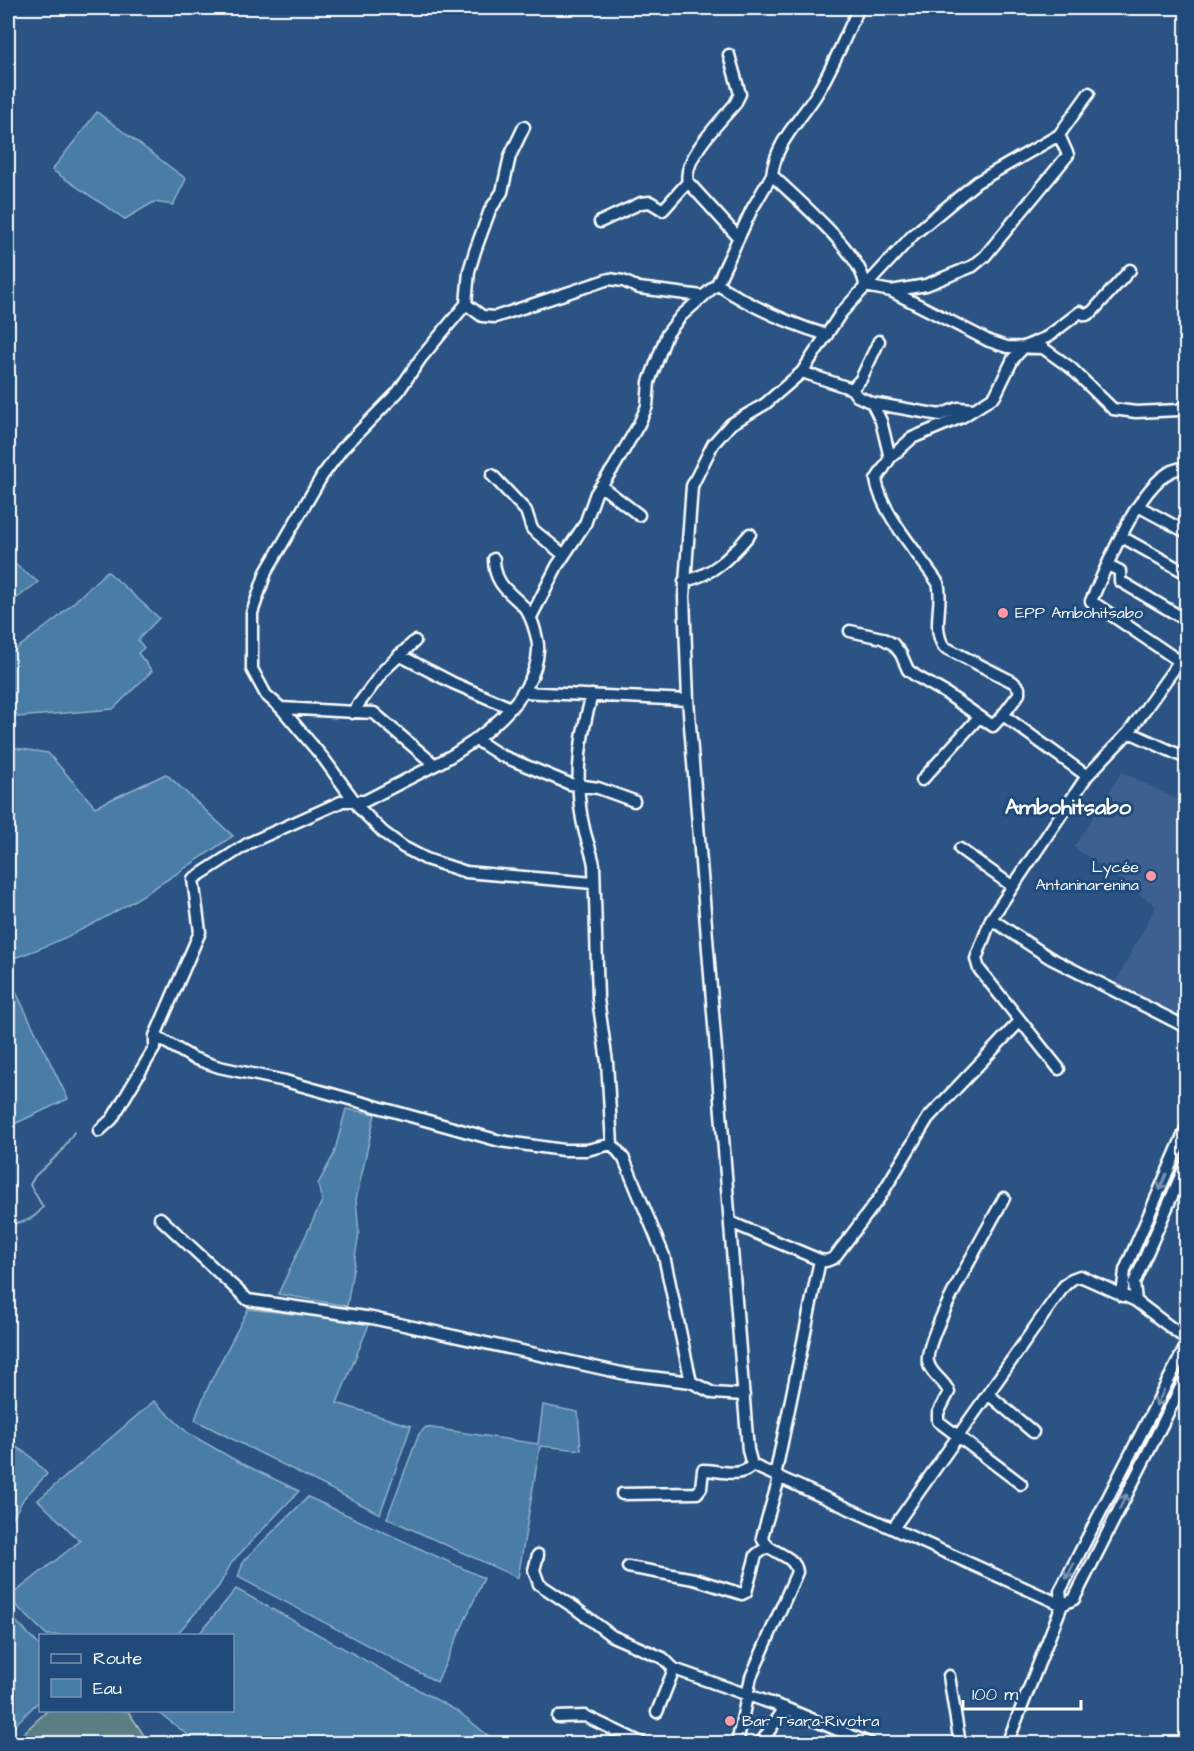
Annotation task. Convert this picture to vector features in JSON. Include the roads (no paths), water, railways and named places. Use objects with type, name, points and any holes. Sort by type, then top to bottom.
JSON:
[{"type":"street","points":[[531,616],[564,555],[585,524],[601,486],[619,458],[647,405],[650,382],[667,334],[702,296],[717,284],[738,237],[772,175],[774,159],[780,145],[815,96],[859,8]]},
{"type":"street","points":[[729,55],[740,94],[686,169],[688,182],[738,237]]},
{"type":"street","points":[[752,1465],[744,1395],[688,700],[684,580],[692,486],[713,444],[731,424],[765,404],[802,372],[841,313],[913,235],[977,182],[1059,135],[1089,93]]},
{"type":"street","points":[[524,127],[510,156],[502,192],[490,210],[475,251],[469,271],[466,303],[421,358],[398,392],[342,449],[322,476],[266,572],[252,613],[252,669],[266,695],[281,708],[357,800],[361,810],[393,840],[415,854],[466,872],[593,883]]},
{"type":"street","points":[[891,291],[926,285],[962,273],[983,258],[1068,155],[1059,135]]},
{"type":"street","points":[[772,175],[840,243],[859,266],[864,275],[865,286]]},
{"type":"street","points":[[600,222],[641,203],[650,202],[663,210],[688,182]]},
{"type":"street","points":[[850,632],[874,636],[893,644],[909,670],[916,676],[944,692],[993,726],[1003,715],[1019,694],[1019,688],[1013,682],[944,647],[939,640],[938,609],[942,594],[938,583],[878,491],[877,474],[890,458],[912,438],[975,409],[996,396],[1013,359],[1024,347],[1047,337],[1080,312],[1086,315],[1092,312],[1130,270]]},
{"type":"street","points":[[466,303],[482,316],[495,317],[609,279],[623,281],[639,288],[702,296]]},
{"type":"street","points":[[717,284],[747,304],[780,316],[797,326],[827,335]]},
{"type":"street","points":[[865,286],[891,291],[973,330],[989,341],[1007,347],[1043,348],[1056,356],[1113,409],[1136,412],[1179,410],[1186,405]]},
{"type":"street","points":[[852,389],[861,379],[879,342]]},
{"type":"street","points":[[802,372],[852,389],[857,396],[872,403],[940,415],[958,408],[975,409]]},
{"type":"street","points":[[872,403],[881,421],[890,458]]},
{"type":"street","points":[[1059,1069],[980,969],[976,959],[991,919],[1087,776],[1129,732],[1183,657],[1091,601],[1129,519],[1138,506],[1164,473],[1176,467],[1186,468]]},
{"type":"street","points":[[492,475],[526,511],[532,530],[564,555]]},
{"type":"street","points":[[601,486],[639,515]]},
{"type":"street","points":[[1138,506],[1186,532]]},
{"type":"street","points":[[684,580],[712,572],[734,553],[750,534]]},
{"type":"street","points":[[1122,537],[1186,573]]},
{"type":"street","points":[[99,1131],[112,1119],[155,1047],[155,1036],[200,932],[193,879],[249,843],[342,801],[365,801],[466,749],[511,708],[531,677],[539,649],[531,616],[496,577],[494,559]]},
{"type":"street","points":[[1108,565],[1120,571],[1120,581],[1186,620]]},
{"type":"street","points":[[352,712],[384,670],[415,641]]},
{"type":"street","points":[[399,655],[455,684],[511,708]]},
{"type":"street","points":[[522,692],[688,700]]},
{"type":"street","points":[[592,694],[580,740],[579,783],[582,817],[594,865],[598,999],[607,1062],[612,1144],[624,1159],[658,1238],[691,1382]]},
{"type":"street","points":[[281,708],[374,713],[435,765]]},
{"type":"street","points":[[1003,715],[1087,776]]},
{"type":"street","points":[[922,780],[979,717]]},
{"type":"street","points":[[1129,732],[1186,758]]},
{"type":"street","points":[[475,739],[500,755],[570,784],[579,783],[634,801]]},
{"type":"street","points":[[960,849],[1012,886]]},
{"type":"street","points":[[991,919],[1050,958],[1186,1027]]},
{"type":"street","points":[[730,1222],[819,1260],[826,1262],[834,1258],[880,1197],[928,1118],[1020,1021]]},
{"type":"street","points":[[155,1036],[193,1058],[219,1067],[285,1081],[500,1141],[563,1150],[587,1150],[612,1144]]},
{"type":"street","points":[[1122,1296],[1125,1269],[1186,1129]]},
{"type":"street","points":[[1136,1301],[1134,1283],[1186,1164]]},
{"type":"street","points":[[1004,1198],[939,1319],[927,1355],[932,1371],[949,1392],[938,1413],[938,1421],[1021,1484]]},
{"type":"street","points":[[160,1218],[248,1300],[372,1318],[626,1374],[691,1382],[713,1393],[744,1395]]},
{"type":"street","points":[[737,1743],[757,1660],[797,1572],[794,1562],[768,1546],[762,1537],[777,1477],[819,1260]]},
{"type":"street","points":[[894,1527],[1064,1286],[1072,1279],[1080,1276],[1136,1301],[1186,1339]]},
{"type":"street","points":[[1007,1743],[1062,1605],[1060,1591],[1186,1346]]},
{"type":"street","points":[[1062,1605],[1074,1599],[1186,1377]]},
{"type":"street","points":[[988,1394],[1033,1432]]},
{"type":"street","points":[[752,1465],[894,1527],[1062,1605]]},
{"type":"street","points":[[622,1494],[698,1493],[701,1488],[703,1470],[738,1473],[746,1471],[752,1465]]},
{"type":"street","points":[[628,1567],[694,1579],[742,1594],[746,1592],[756,1555],[768,1546]]},
{"type":"street","points":[[538,1556],[534,1570],[538,1584],[576,1608],[612,1636],[663,1658],[674,1669],[785,1708],[852,1740],[871,1743]]},
{"type":"street","points":[[657,1712],[674,1669]]},
{"type":"street","points":[[949,1676],[960,1743]]},
{"type":"street","points":[[760,1743],[785,1708]]},
{"type":"street","points":[[558,1717],[585,1716],[644,1743]]},
{"type":"water","points":[[97,112],[186,179],[173,205],[154,202],[125,219],[52,170]]},
{"type":"water","points":[[8,559],[38,582],[8,605]]},
{"type":"water","points":[[107,571],[159,618],[138,640],[144,648],[138,653],[152,671],[113,709],[18,717],[8,701],[8,655],[56,619]]},
{"type":"water","points":[[8,747],[48,753],[95,807],[166,774],[233,836],[97,922],[8,960]]},
{"type":"water","points":[[16,992],[68,1099],[8,1127],[8,995]]},
{"type":"water","points":[[346,1109],[375,1114],[356,1200],[359,1233],[347,1306],[278,1294],[322,1201],[318,1184],[334,1154]]},
{"type":"water","points":[[248,1309],[370,1322],[337,1403],[411,1426],[380,1514],[195,1420],[213,1377]]},
{"type":"water","points":[[154,1401],[188,1433],[235,1460],[299,1491],[232,1562],[219,1586],[177,1634],[46,1634],[8,1598],[80,1541],[38,1500]]},
{"type":"water","points":[[543,1405],[578,1412],[581,1450],[540,1446],[518,1578],[387,1518],[419,1434],[426,1427],[538,1444]]},
{"type":"water","points":[[8,1442],[29,1455],[47,1474],[24,1498],[8,1526]]},
{"type":"water","points":[[308,1497],[484,1578],[437,1682],[238,1577],[244,1560]]},
{"type":"water","points":[[236,1589],[459,1712],[497,1743],[198,1743],[158,1712],[234,1712],[234,1634],[199,1634]]},
{"type":"water","points":[[8,1613],[39,1645],[39,1701],[9,1731]]},
{"type":"waterway","points":[[8,1224],[31,1218],[43,1207],[30,1185],[35,1176],[61,1152],[74,1132]]},
{"type":"place","name":"EPP Ambohitsabo","points":[[1003,613]]},
{"type":"place","name":"Lycée Antaninarenina","points":[[1151,876]]},
{"type":"place","name":"Bar Tsara-Rivotra","points":[[730,1721]]},
{"type":"district","name":"Ambohitsabo","points":[[1068,807]]}]
